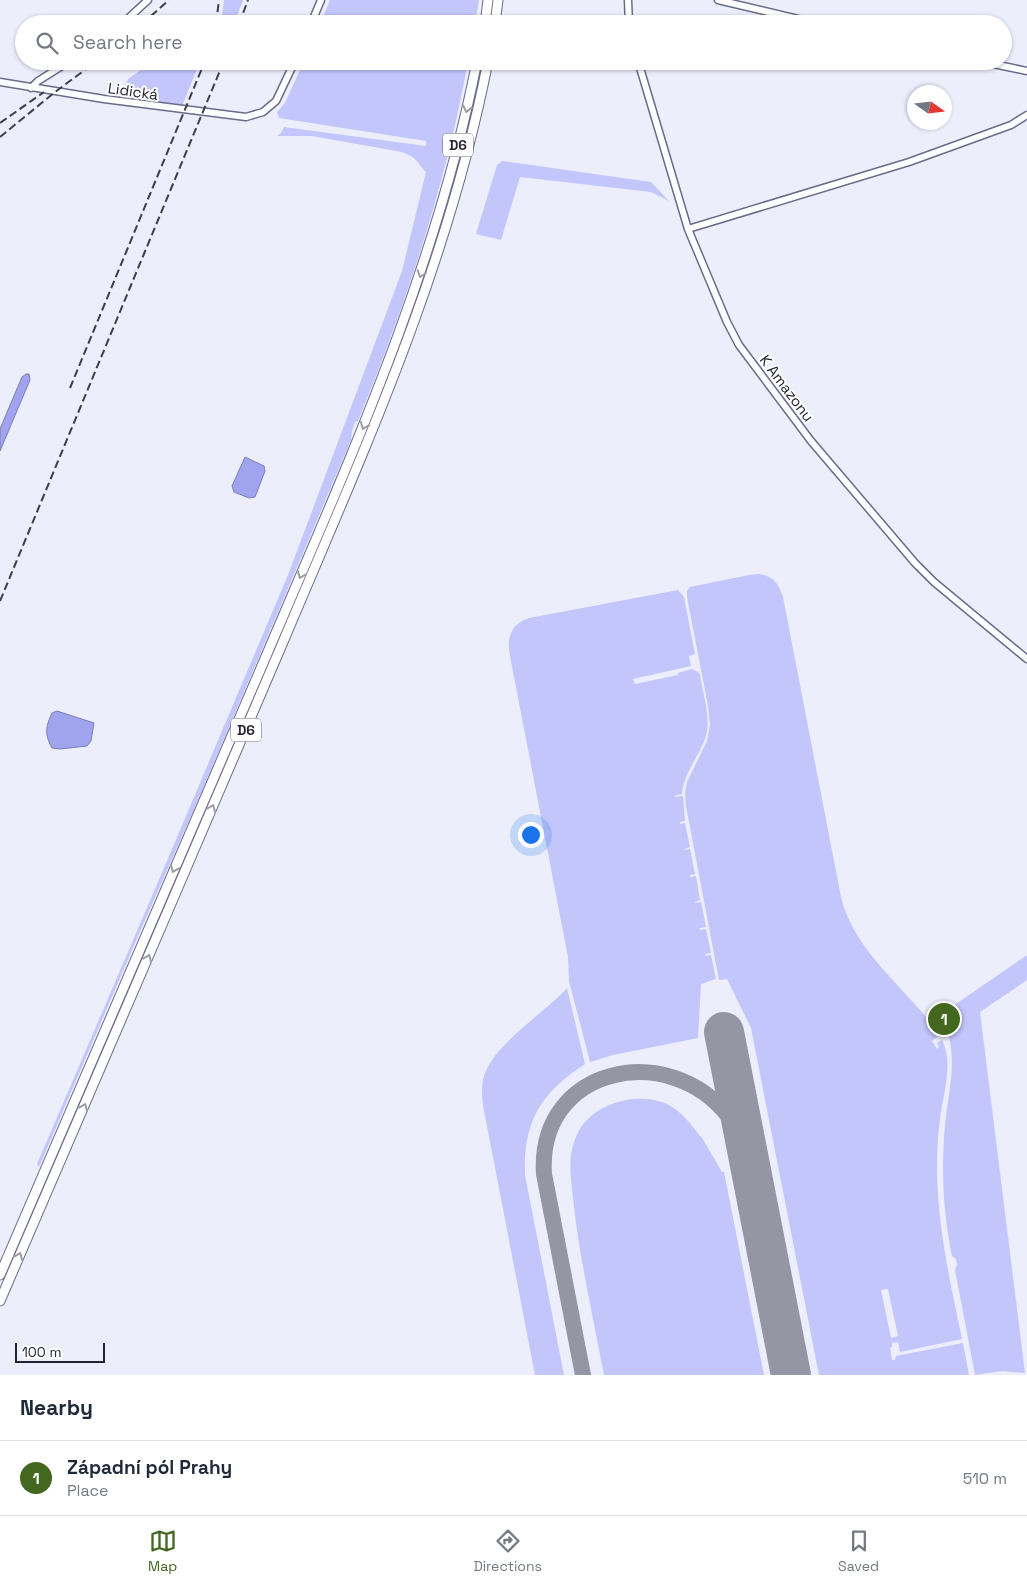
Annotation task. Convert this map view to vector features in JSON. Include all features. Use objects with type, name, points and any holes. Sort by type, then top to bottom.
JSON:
[{"type":"highway","points":[[486,15],[488,0]]},
{"type":"highway","points":[[496,15],[498,0]]},
{"type":"highway","name":"D6","points":[[0,1275],[382,382],[434,234],[453,166],[475,70]]},
{"type":"highway","name":"D6","points":[[0,1301],[193,854],[391,386],[439,251],[460,179],[486,70]]},
{"type":"street","points":[[132,15],[148,0]]},
{"type":"street","points":[[315,15],[321,0]]},
{"type":"street","points":[[628,0],[629,15]]},
{"type":"street","points":[[718,0],[782,15]]},
{"type":"street","points":[[1012,68],[1027,71]]},
{"type":"street","points":[[31,88],[38,81],[56,70]]},
{"type":"street","name":"Lidická","points":[[0,82],[226,116],[246,117],[263,112],[272,105],[279,97],[291,70]]},
{"type":"street","name":"K Amazonu","points":[[641,70],[688,229],[732,332],[786,409],[915,563],[941,588],[1027,659]]},
{"type":"street","points":[[688,229],[909,162],[1011,125],[1027,115]]},
{"type":"shaded area","points":[[224,0],[243,0],[237,15],[222,15]]},
{"type":"shaded area","points":[[330,0],[479,0],[476,15],[324,15]]},
{"type":"shaded area","points":[[141,70],[197,70],[182,106],[121,97],[128,79]]},
{"type":"shaded area","points":[[300,70],[466,70],[448,153],[423,244],[376,377],[358,421],[355,422],[351,440],[196,805],[39,1167],[37,1164],[288,575],[402,271],[426,172],[414,158],[402,152],[312,136],[277,136],[284,127],[426,146],[426,141],[279,118],[277,112],[285,103]]},
{"type":"shaded area","points":[[502,161],[651,182],[669,201],[651,192],[520,177],[501,240],[476,234],[497,165]]},
{"type":"shaded area","points":[[29,374],[30,380],[0,451],[0,429],[22,377]]},
{"type":"shaded area","points":[[245,457],[264,466],[265,471],[255,497],[249,498],[234,492],[232,486]]},
{"type":"shaded area","points":[[759,574],[772,579],[780,588],[783,597],[841,897],[848,917],[870,954],[940,1035],[932,1041],[937,1049],[939,1047],[937,1043],[942,1040],[947,1059],[947,1079],[937,1147],[937,1175],[946,1258],[962,1339],[900,1352],[898,1342],[892,1343],[890,1348],[892,1360],[895,1360],[896,1356],[963,1343],[969,1375],[819,1375],[751,1028],[727,979],[719,980],[686,806],[685,793],[687,782],[707,741],[710,725],[687,591],[690,587]],"holes":[[[888,1289],[898,1336],[891,1338],[881,1290]]]},
{"type":"shaded area","points":[[678,590],[684,597],[695,654],[689,656],[691,666],[633,679],[635,684],[678,675],[678,673],[692,669],[700,675],[708,721],[706,736],[683,786],[682,794],[674,796],[683,796],[685,821],[680,822],[680,824],[685,823],[690,847],[685,850],[690,849],[695,874],[690,875],[690,877],[696,876],[700,900],[695,903],[701,902],[706,927],[700,928],[700,930],[706,929],[711,953],[705,954],[706,956],[711,955],[716,979],[701,984],[698,1038],[613,1055],[590,1062],[569,981],[568,957],[510,656],[509,643],[511,632],[518,624],[529,618]]},
{"type":"shaded area","points":[[57,711],[94,723],[91,741],[87,746],[52,748],[47,734],[47,726],[52,713]]},
{"type":"shaded area","points":[[1027,955],[1027,980],[980,1012],[1025,1373],[1002,1371],[975,1375],[955,1270],[957,1265],[956,1259],[952,1256],[949,1240],[944,1191],[945,1125],[952,1068],[951,1045],[948,1033],[954,1024],[946,1016],[940,1019],[937,1017]]},
{"type":"shaded area","points":[[567,988],[585,1064],[557,1086],[538,1110],[527,1139],[525,1156],[525,1175],[564,1375],[535,1375],[484,1109],[482,1086],[487,1068],[506,1043]]},
{"type":"shaded area","points":[[633,1099],[655,1100],[679,1112],[701,1136],[722,1172],[724,1172],[764,1375],[604,1375],[579,1242],[571,1182],[571,1152],[580,1129],[592,1115],[607,1106]]},
{"type":"taxiway","points":[[583,1375],[544,1174],[548,1137],[562,1109],[584,1088],[612,1076],[643,1072],[674,1078],[704,1093],[729,1117],[742,1139],[759,1214]]},
{"type":"runway","points":[[724,1032],[791,1375]]},
{"type":"railway","points":[[152,15],[169,0]]},
{"type":"railway","points":[[217,15],[219,0]]},
{"type":"railway","points":[[242,15],[248,0]]},
{"type":"railway","points":[[0,137],[85,70]]},
{"type":"railway","points":[[70,388],[201,70]]},
{"type":"railway","points":[[0,601],[220,70]]},
{"type":"railway","points":[[0,123],[44,92]]},
{"type":"place","name":"Západní pól Prahy","points":[[944,1019]]}]
